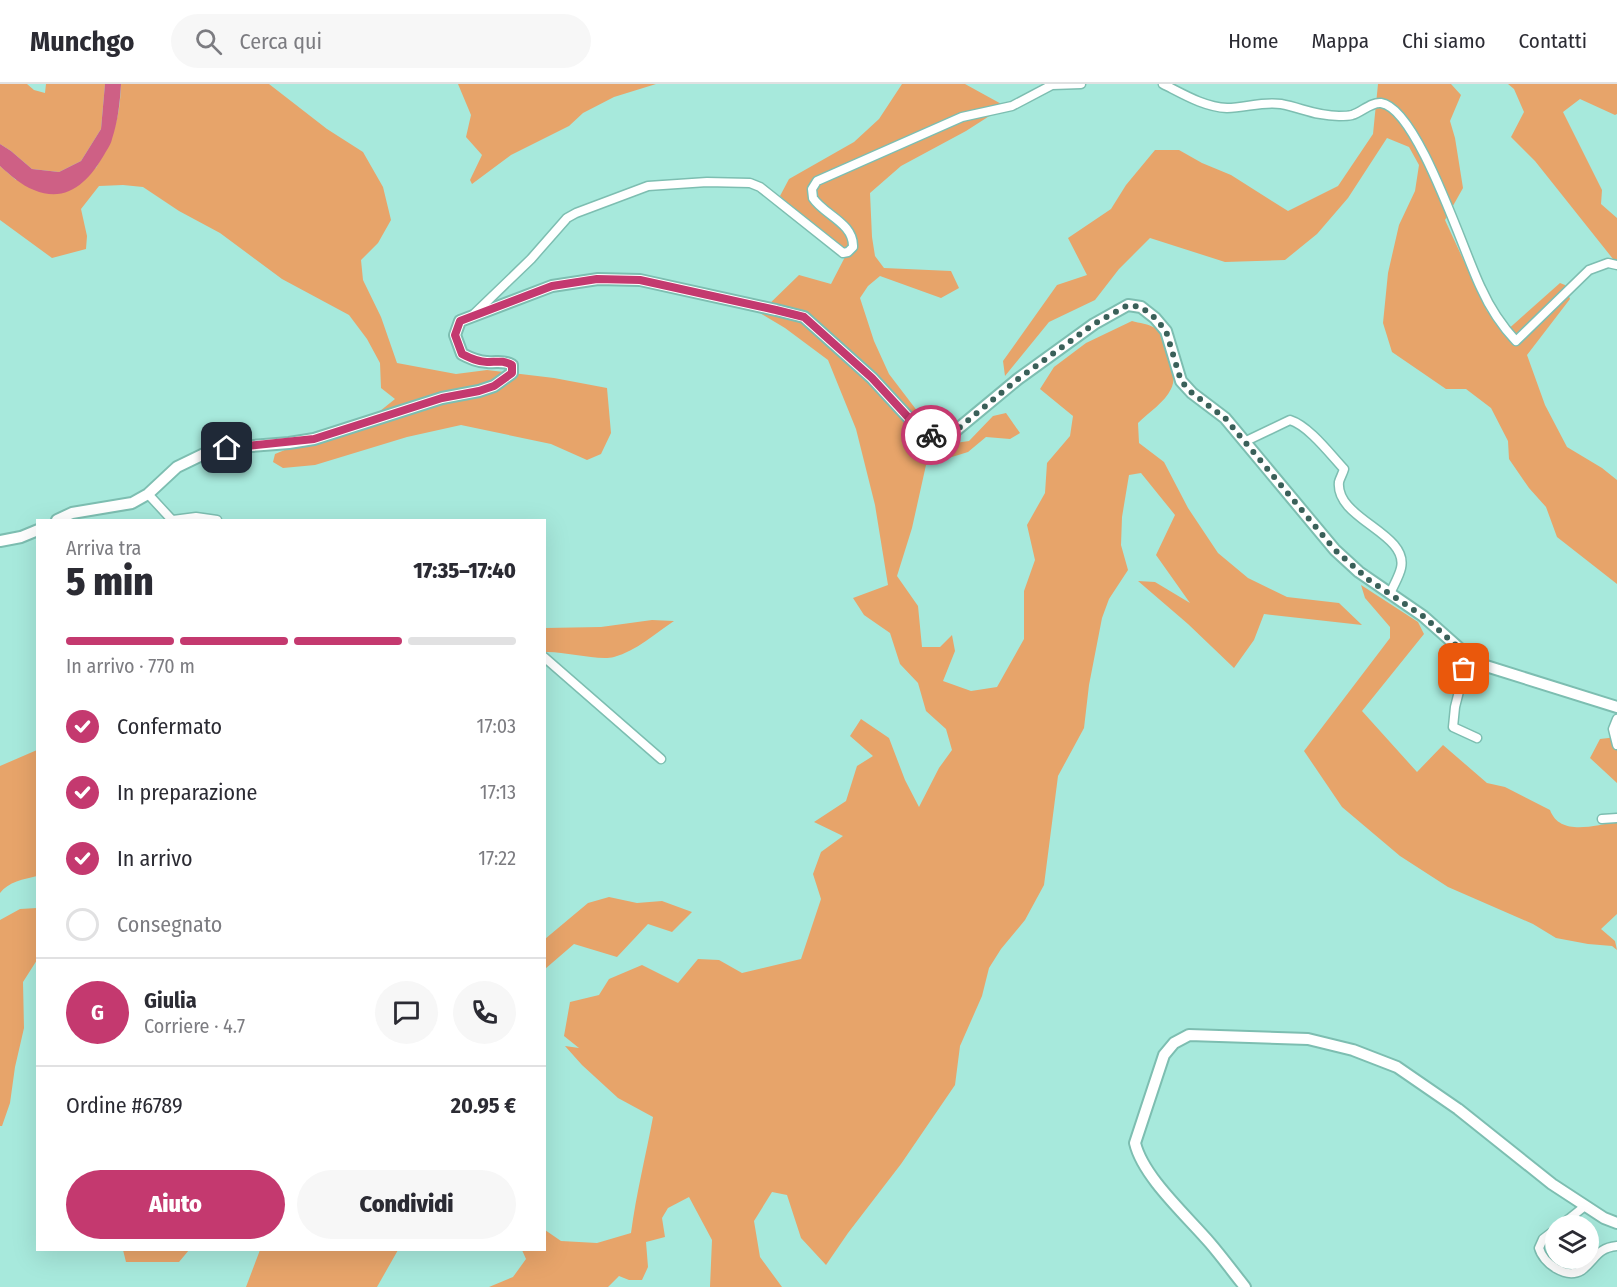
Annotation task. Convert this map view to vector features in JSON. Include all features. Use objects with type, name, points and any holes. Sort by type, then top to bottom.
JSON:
[{"type":"street","points":[[472,316],[531,259],[567,218],[648,186],[707,182],[750,183],[767,192],[843,253],[848,252],[853,247],[852,236],[844,225],[813,198],[812,189],[817,181],[962,117],[1012,106],[1053,84],[1081,84]]},
{"type":"street","points":[[1163,84],[1193,99],[1212,106],[1228,108],[1265,103],[1282,104],[1318,115],[1351,116],[1374,104],[1383,103],[1398,112],[1421,146],[1481,288],[1501,326],[1516,341],[1589,270],[1608,263],[1617,265]]},
{"type":"street","points":[[59,519],[72,513],[132,503],[148,494],[177,467],[208,452],[248,445],[314,439],[442,398],[494,386],[512,373],[512,365],[498,361],[487,362],[471,359],[462,354],[455,335],[460,321],[552,286],[597,279],[640,280],[804,317],[872,378],[919,429],[941,438],[954,432],[1018,379],[1094,324],[1128,305],[1141,307],[1155,318],[1166,331],[1181,381],[1192,393],[1225,418],[1335,550],[1359,572],[1423,616],[1468,656],[1486,666],[1617,707]]},
{"type":"street","points":[[1244,442],[1290,420],[1299,423],[1330,454],[1344,469],[1339,483],[1342,499],[1358,516],[1397,546],[1402,566],[1390,594]]},
{"type":"street","points":[[148,494],[172,519]]},
{"type":"street","points":[[181,519],[196,517],[210,519]]},
{"type":"street","points":[[0,541],[21,537],[36,531]]},
{"type":"street","points":[[1468,656],[1455,707],[1453,727],[1478,738]]},
{"type":"street","points":[[546,659],[661,759]]},
{"type":"street","points":[[1617,719],[1613,729],[1617,745]]},
{"type":"street","points":[[1602,819],[1617,818]]},
{"type":"street","points":[[1245,1287],[1212,1245],[1148,1172],[1138,1156],[1135,1143],[1164,1055],[1174,1043],[1189,1035],[1308,1038],[1353,1050],[1397,1067],[1458,1109],[1552,1185],[1617,1223]]},
{"type":"street","points":[[1574,1215],[1585,1206]]},
{"type":"street","points":[[1545,1237],[1539,1248],[1545,1260]]},
{"type":"street","points":[[1599,1253],[1605,1247],[1617,1246]]},
{"type":"street","points":[[1559,1269],[1574,1272],[1582,1269]]},
{"type":"shaded area","points":[[0,84],[27,84],[34,90],[45,93],[46,84],[105,84],[101,129],[81,161],[59,172],[32,169],[0,144]]},
{"type":"shaded area","points":[[105,84],[121,84],[116,125],[108,149],[98,165],[76,188],[57,194],[46,194],[25,185],[0,166],[0,144],[32,169],[59,172],[81,161],[101,129]]},
{"type":"shaded area","points":[[121,84],[269,84],[327,129],[363,152],[383,187],[391,220],[378,243],[361,260],[363,280],[381,317],[397,363],[456,374],[487,370],[554,378],[607,388],[611,433],[601,454],[587,460],[551,444],[461,425],[407,437],[315,465],[283,468],[273,462],[275,454],[380,411],[395,399],[381,388],[380,363],[367,339],[349,315],[282,279],[220,233],[179,211],[143,187],[99,186],[81,209],[87,236],[86,249],[52,258],[0,220],[0,166],[16,180],[96,168],[114,128]]},
{"type":"shaded area","points":[[458,84],[656,84],[614,97],[583,113],[569,126],[511,155],[472,184],[470,180],[482,155],[466,137],[471,115]]},
{"type":"shaded area","points":[[902,84],[965,84],[1005,106],[966,131],[901,166],[870,193],[875,256],[884,268],[951,271],[959,288],[941,298],[880,276],[868,286],[860,298],[874,341],[889,374],[918,412],[934,446],[969,441],[993,416],[1006,413],[1020,433],[1010,439],[986,437],[968,452],[926,465],[912,528],[897,576],[918,606],[922,647],[940,647],[952,635],[955,651],[943,681],[971,691],[997,687],[1024,639],[1024,591],[1035,560],[1027,525],[1045,493],[1047,463],[1070,436],[1073,416],[1040,389],[1054,367],[1086,343],[1132,321],[1153,327],[1160,333],[1171,357],[1174,375],[1168,394],[1138,423],[1139,443],[1164,462],[1188,508],[1218,553],[1248,578],[1287,597],[1339,603],[1362,625],[1264,614],[1254,640],[1234,668],[1138,581],[1155,582],[1190,603],[1156,555],[1175,515],[1141,473],[1129,475],[1122,517],[1121,545],[1128,570],[1109,599],[1102,618],[1089,685],[1084,728],[1058,776],[1044,885],[1025,920],[989,968],[982,996],[960,1046],[955,1085],[901,1164],[826,1265],[801,1238],[787,1195],[772,1192],[754,1221],[760,1257],[782,1287],[710,1287],[712,1240],[689,1197],[668,1208],[662,1218],[665,1237],[646,1242],[648,1267],[642,1280],[629,1280],[619,1276],[608,1287],[489,1287],[513,1277],[526,1259],[522,1251],[546,1251],[546,1231],[561,1241],[597,1243],[631,1233],[653,1117],[618,1098],[565,1046],[579,1048],[564,1036],[570,1002],[599,995],[609,979],[642,965],[678,983],[698,959],[719,960],[742,973],[801,959],[821,899],[813,874],[821,852],[843,836],[814,822],[846,801],[857,766],[873,756],[850,736],[861,719],[889,738],[905,780],[919,807],[939,768],[952,750],[946,729],[926,711],[918,683],[900,664],[890,633],[864,615],[853,598],[888,585],[875,505],[856,429],[828,360],[785,328],[760,313],[799,275],[831,284],[846,255],[780,196],[789,179],[854,142],[879,119]]},
{"type":"shaded area","points":[[1378,84],[1451,84],[1461,95],[1450,121],[1463,188],[1445,220],[1487,311],[1505,332],[1560,283],[1565,285],[1570,299],[1527,355],[1545,405],[1567,447],[1617,480],[1617,584],[1557,537],[1546,507],[1529,488],[1509,459],[1508,441],[1491,408],[1466,389],[1446,389],[1392,352],[1383,323],[1388,273],[1399,225],[1415,191],[1419,165],[1409,147],[1387,138],[1348,198],[1317,234],[1285,260],[1225,262],[1150,238],[1119,269],[1095,300],[1049,322],[1005,376],[1003,361],[1057,285],[1087,275],[1068,238],[1111,209],[1126,185],[1155,150],[1179,150],[1231,175],[1288,211],[1338,186],[1373,134]]},
{"type":"shaded area","points":[[1508,84],[1617,84],[1617,114],[1580,99],[1563,112],[1602,190],[1601,204],[1617,218],[1617,264],[1535,161],[1511,137],[1524,112],[1514,89]]},
{"type":"shaded area","points":[[1361,585],[1418,622],[1424,634],[1362,711],[1417,772],[1443,745],[1487,783],[1505,787],[1550,810],[1562,824],[1589,827],[1617,822],[1617,914],[1601,929],[1615,941],[1617,950],[1612,946],[1556,938],[1533,924],[1448,887],[1400,856],[1342,807],[1304,751],[1390,638],[1390,627],[1365,598]]},
{"type":"shaded area","points":[[652,620],[674,621],[638,646],[614,657],[599,658],[546,652],[546,628],[601,627]]},
{"type":"shaded area","points":[[1617,737],[1617,783],[1590,758],[1600,739]]},
{"type":"shaded area","points":[[36,750],[36,876],[12,884],[0,893],[0,766]]},
{"type":"shaded area","points":[[609,897],[637,903],[662,901],[692,912],[672,932],[648,924],[617,957],[574,944],[546,968],[546,938],[588,903]]},
{"type":"shaded area","points":[[36,908],[36,962],[23,982],[24,1028],[10,1103],[2,1126],[0,1126],[0,920],[20,909]]},
{"type":"shaded area","points":[[123,1251],[188,1251],[179,1262],[126,1262]]},
{"type":"shaded area","points":[[260,1251],[397,1251],[377,1287],[246,1287]]},
{"type":"way so far","points":[[931,435],[941,438],[954,432],[1018,379],[1106,316],[1128,305],[1141,307],[1166,331],[1181,381],[1192,393],[1225,418],[1335,550],[1369,580],[1423,616],[1468,656],[1464,669]]},
{"type":"route","points":[[227,448],[314,439],[410,407],[494,386],[512,373],[512,365],[498,361],[487,362],[471,359],[462,354],[455,335],[460,321],[552,286],[597,279],[640,280],[804,317],[872,378],[919,429],[931,435]]}]
